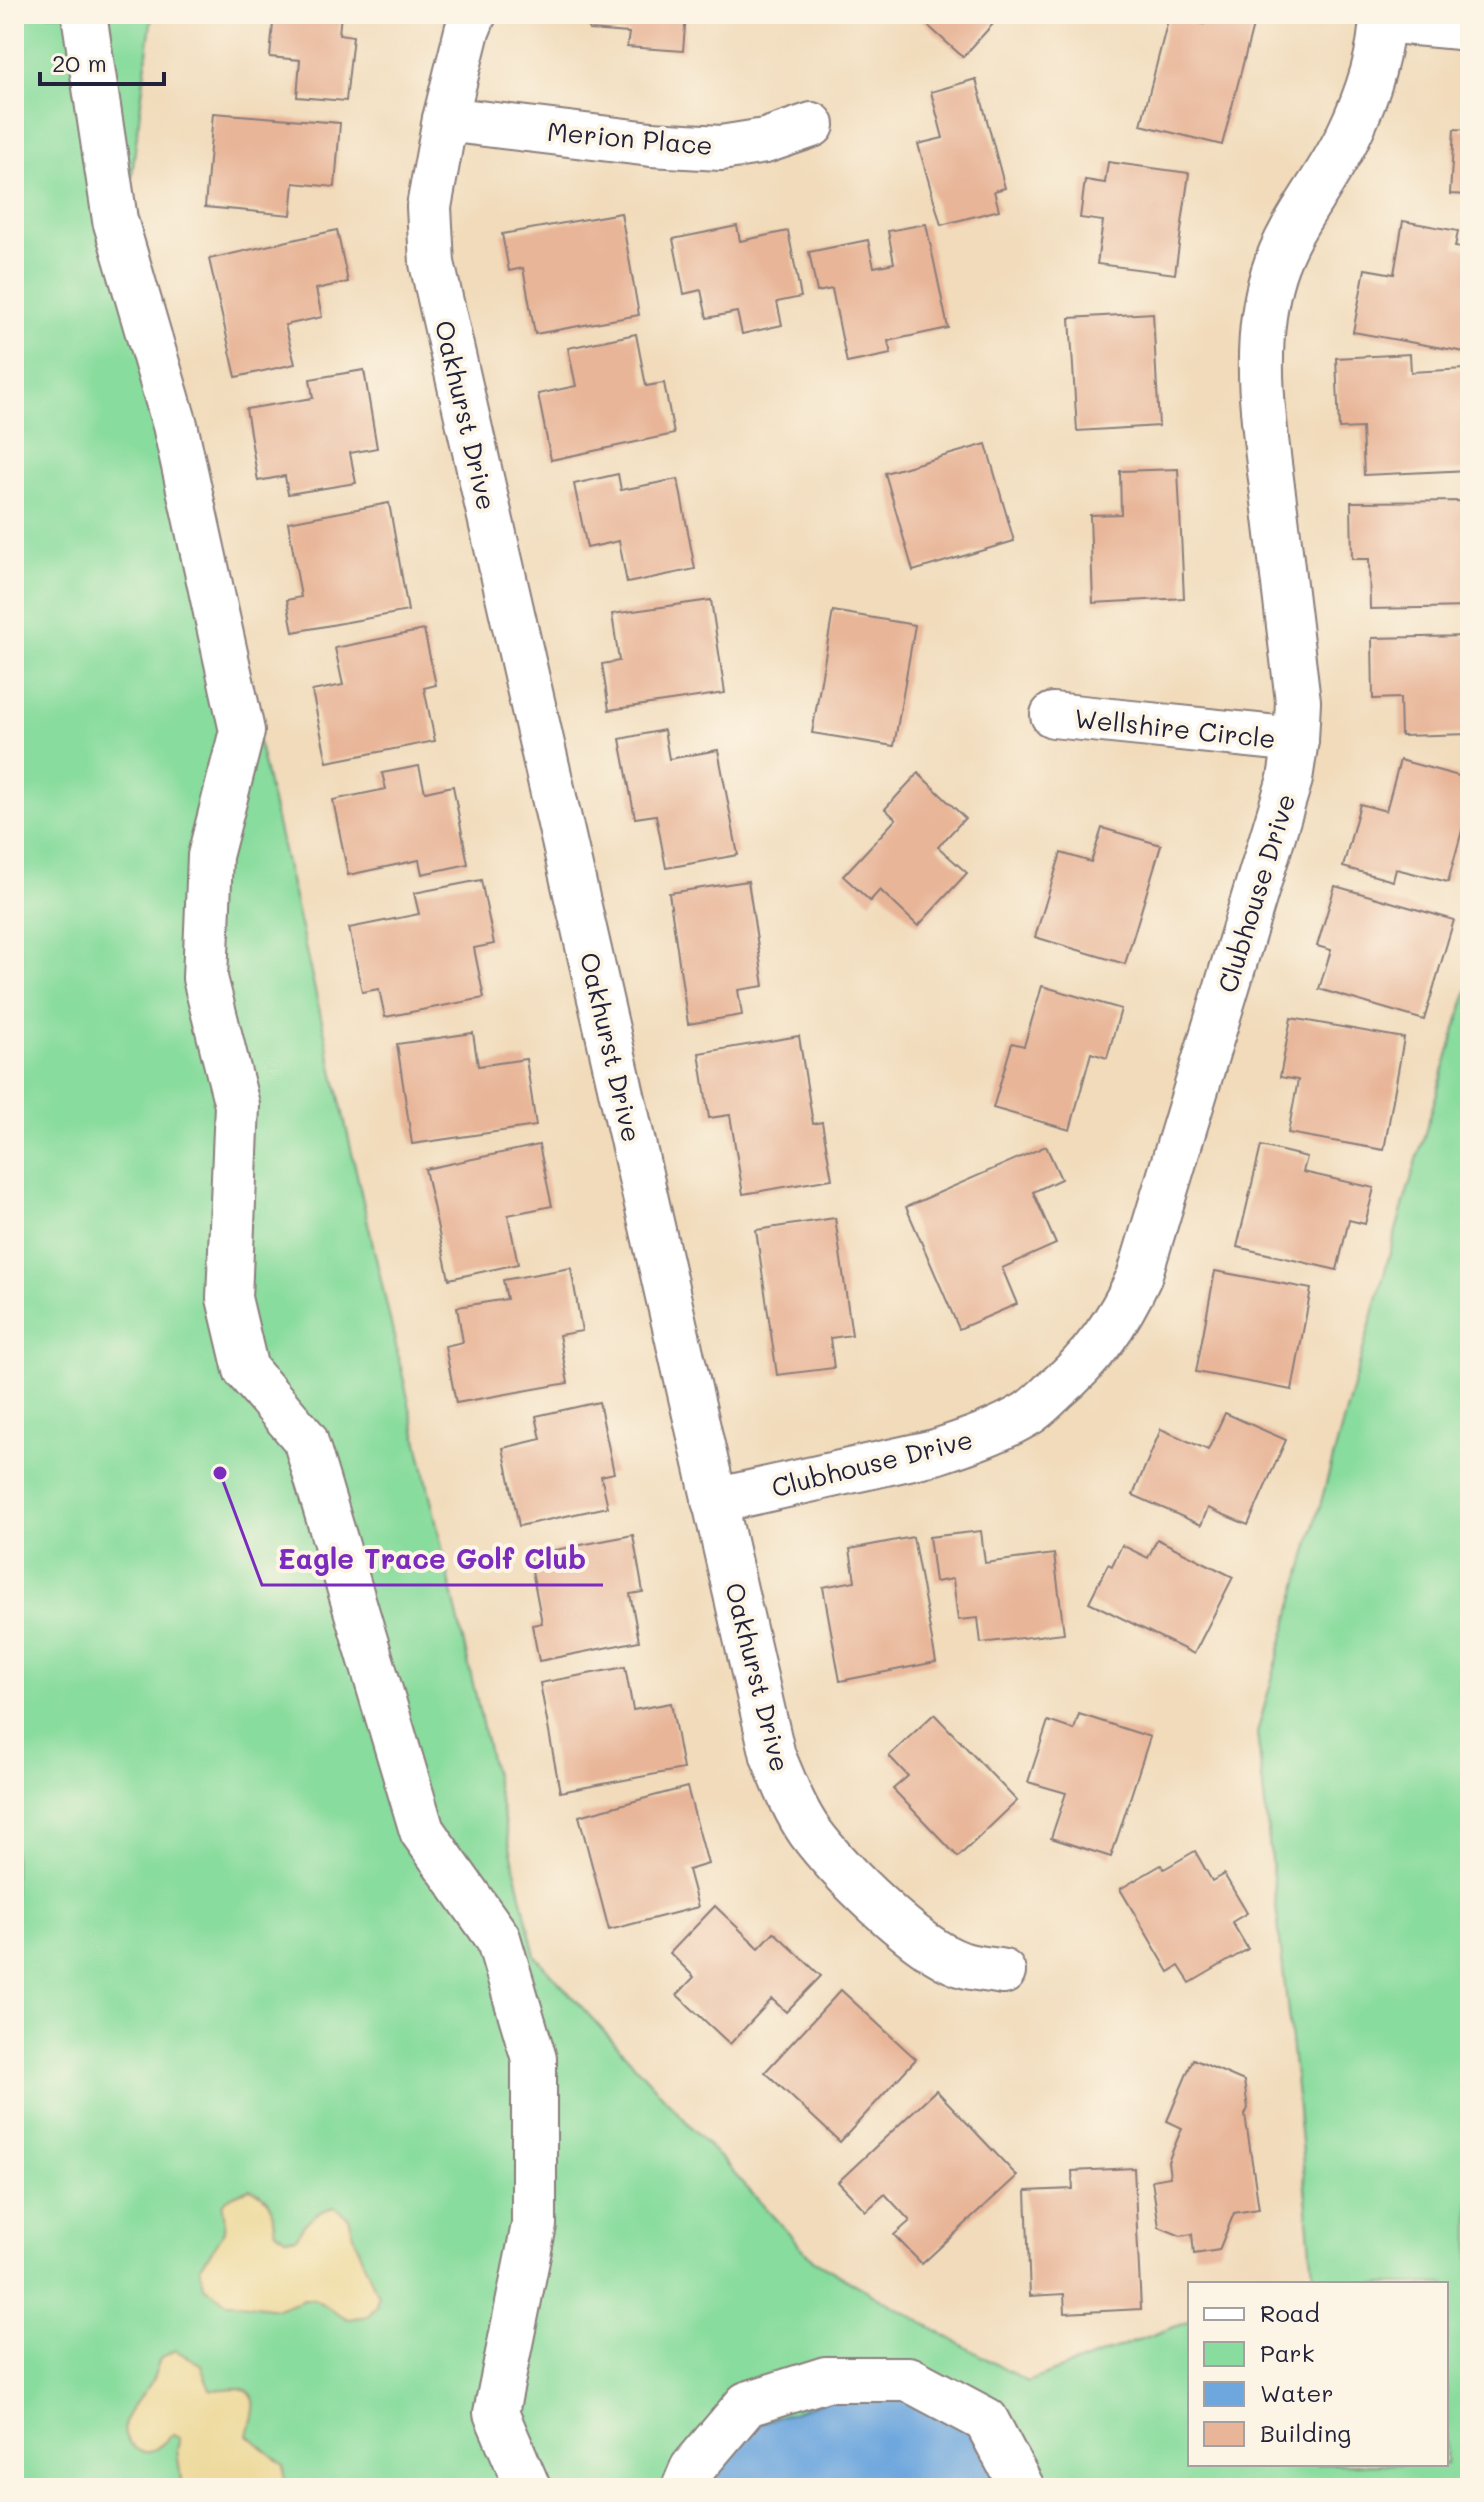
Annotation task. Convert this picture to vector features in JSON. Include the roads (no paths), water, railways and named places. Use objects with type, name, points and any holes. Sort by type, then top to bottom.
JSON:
[{"type":"street","points":[[84,14],[115,220],[175,425],[242,731],[210,856],[205,978],[237,1105],[229,1298],[246,1370],[305,1439],[422,1831],[498,1938],[534,2059],[534,2225],[496,2413],[528,2488]]},
{"type":"street","name":"Oakhurst Drive","points":[[474,14],[445,119],[429,207],[432,263],[773,1756],[795,1808],[826,1852],[894,1920],[922,1943],[960,1964],[1003,1972]]},
{"type":"street","name":"Clubhouse Drive","points":[[714,1501],[935,1452],[969,1441],[1028,1414],[1082,1367],[1108,1335],[1125,1307],[1139,1277],[1290,779],[1296,740],[1298,701],[1267,445],[1260,350],[1273,275],[1290,232],[1348,137],[1369,83],[1382,17],[1470,28]]},
{"type":"street","name":"Merion Place","points":[[445,119],[651,144],[721,148],[765,141],[812,125]]},
{"type":"street","name":"Wellshire Circle","points":[[1053,715],[1296,740]]},
{"type":"street","points":[[684,2488],[692,2469],[747,2404],[826,2379],[909,2379],[986,2420],[1022,2488]]},
{"type":"water","points":[[843,2395],[930,2403],[961,2420],[1005,2488],[692,2488],[732,2432]]},
{"type":"place","name":"Eagle Trace Golf Club","points":[[220,1473]]}]
